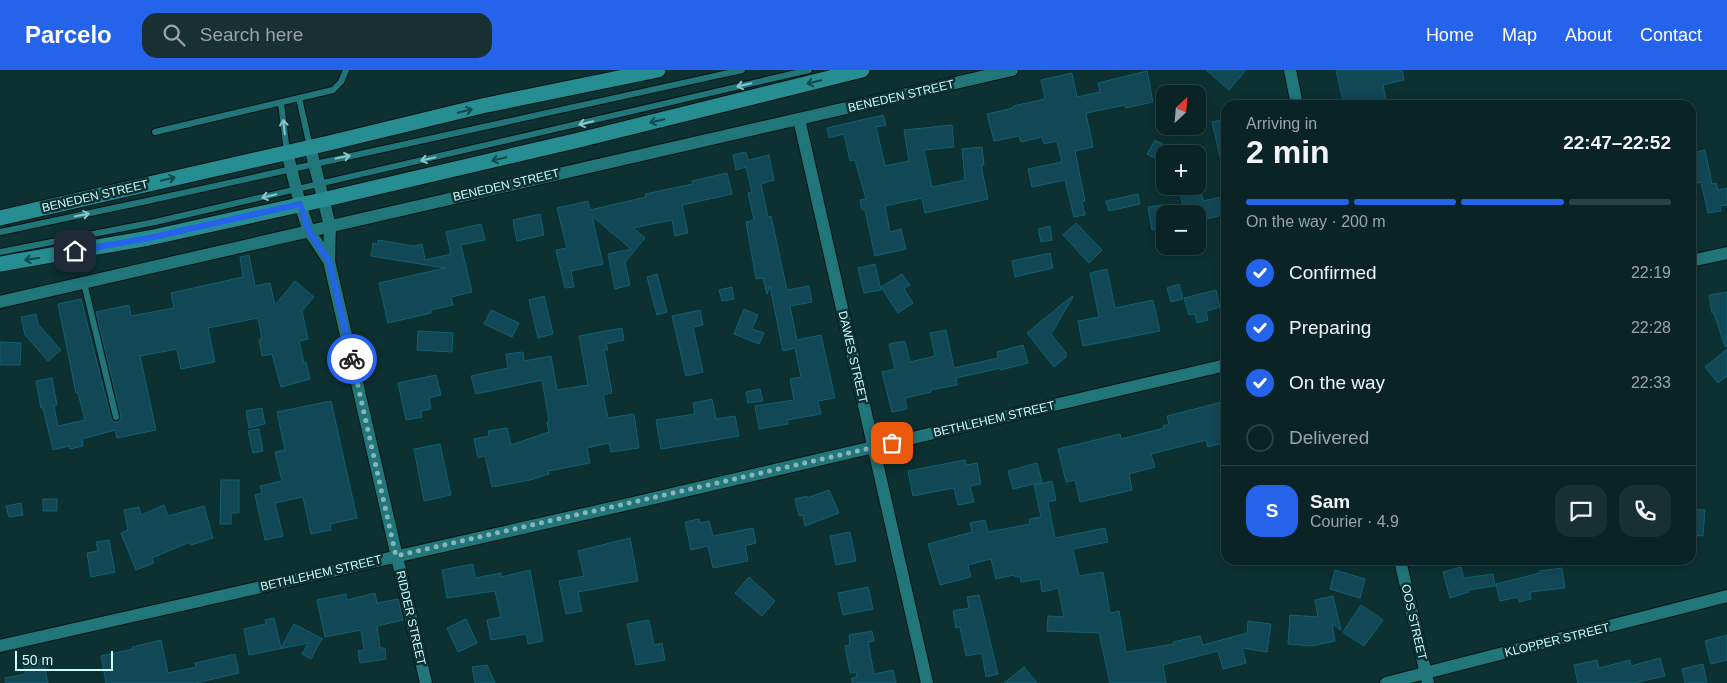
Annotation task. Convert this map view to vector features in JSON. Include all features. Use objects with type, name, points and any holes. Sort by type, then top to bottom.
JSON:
[{"type":"main road","name":"BENEDEN STREET","points":[[0,218],[482,106],[658,70]]},
{"type":"main road","points":[[0,264],[149,238],[322,200],[579,140],[862,70]]},
{"type":"street","name":"BENEDEN STREET","points":[[0,302],[1012,70]]},
{"type":"street","points":[[1290,70],[1296,100]]},
{"type":"street","name":"DAWES STREET","points":[[799,119],[927,683]]},
{"type":"street","name":"RIDDER STREET","points":[[310,147],[330,226],[329,261],[426,683]]},
{"type":"street","name":"RIDDER STREET","points":[[287,152],[309,231],[329,261]]},
{"type":"street","points":[[1696,260],[1727,253]]},
{"type":"street","name":"BETHLEHEM STREET","points":[[0,646],[1221,367]]},
{"type":"street","name":"OOS STREET","points":[[1401,565],[1427,678]]},
{"type":"street","name":"KLOPPER STREET","points":[[1386,683],[1427,678],[1727,596]]},
{"type":"lane","points":[[155,132],[333,90],[341,82],[346,70]]},
{"type":"lane","points":[[0,232],[742,70]]},
{"type":"lane","points":[[0,252],[155,222],[809,70]]},
{"type":"lane","points":[[299,98],[310,147]]},
{"type":"lane","points":[[281,102],[287,152]]},
{"type":"lane","points":[[84,283],[116,417]]},
{"type":"building","points":[[1206,70],[1246,70],[1229,90]]},
{"type":"building","points":[[1336,70],[1402,70],[1404,80],[1383,85],[1386,100],[1343,100]]},
{"type":"building","points":[[1147,71],[1153,102],[1126,108],[1125,105],[1086,113],[1093,147],[1075,151],[1085,201],[1082,201],[1085,215],[1074,217],[1065,180],[1032,187],[1028,169],[1062,162],[1057,141],[1044,144],[1042,137],[1021,142],[1019,136],[994,141],[987,114],[1045,99],[1041,80],[1072,73],[1077,97],[1100,92],[1098,83]]},
{"type":"building","points":[[883,115],[886,125],[876,127],[885,166],[909,161],[904,130],[952,125],[954,147],[924,150],[932,187],[965,180],[962,149],[982,147],[984,165],[981,165],[988,199],[925,213],[922,198],[885,206],[890,232],[901,229],[906,249],[875,256],[865,210],[862,210],[860,200],[866,199],[855,160],[850,161],[844,134],[829,138],[827,128]]},
{"type":"building","points":[[1221,120],[1221,161],[1212,122]]},
{"type":"building","points":[[1155,140],[1164,145],[1156,145],[1156,159],[1147,154]]},
{"type":"building","points":[[1705,150],[1712,184],[1716,183],[1718,190],[1727,188],[1727,205],[1720,206],[1721,211],[1708,213],[1701,182],[1696,183],[1696,152]]},
{"type":"building","points":[[746,152],[748,160],[769,155],[774,180],[761,184],[768,217],[771,216],[787,290],[809,286],[812,302],[790,306],[797,340],[821,335],[835,398],[818,401],[821,414],[787,420],[788,424],[759,429],[755,406],[794,400],[790,379],[801,377],[795,348],[783,351],[770,286],[767,294],[763,278],[756,279],[746,222],[754,220],[748,193],[752,192],[746,167],[736,170],[733,155]]},
{"type":"building","points":[[727,173],[732,194],[682,205],[688,233],[675,236],[672,220],[633,228],[645,238],[625,262],[630,285],[615,289],[608,254],[631,249],[592,216],[603,264],[571,271],[574,287],[565,288],[556,250],[567,248],[557,208],[588,201],[590,210],[646,197],[645,194],[693,184],[692,181]]},
{"type":"building","points":[[1138,194],[1140,204],[1109,211],[1106,201]]},
{"type":"building","points":[[1180,195],[1202,195],[1203,201],[1221,197],[1221,215],[1206,219],[1206,205],[1183,205]]},
{"type":"building","points":[[1156,206],[1156,229],[1152,230],[1148,207]]},
{"type":"building","points":[[540,214],[544,235],[517,241],[513,220]]},
{"type":"building","points":[[1076,223],[1102,250],[1089,263],[1063,235]]},
{"type":"building","points":[[481,224],[485,240],[461,245],[472,292],[451,297],[453,305],[431,310],[431,313],[388,323],[379,283],[445,268],[371,256],[373,243],[378,244],[378,240],[414,246],[422,244],[425,260],[451,254],[446,232]]},
{"type":"building","points":[[1050,226],[1052,240],[1041,242],[1038,229]]},
{"type":"building","points":[[1050,253],[1053,268],[1015,277],[1012,261]]},
{"type":"building","points":[[249,255],[255,286],[270,283],[275,305],[295,281],[314,297],[302,311],[308,339],[299,341],[310,379],[281,387],[272,354],[262,356],[259,339],[262,339],[258,318],[208,328],[215,362],[181,369],[177,349],[140,356],[156,430],[117,438],[115,430],[82,439],[83,446],[70,449],[69,446],[53,450],[43,408],[41,408],[36,381],[52,378],[57,405],[54,406],[58,426],[85,420],[78,393],[76,393],[58,304],[81,299],[111,418],[114,422],[118,422],[121,416],[96,312],[129,305],[131,316],[174,308],[171,293],[243,277],[240,257]]},
{"type":"building","points":[[875,264],[881,290],[864,293],[858,268]]},
{"type":"building","points":[[1107,269],[1115,308],[1153,300],[1160,331],[1083,346],[1078,321],[1099,317],[1090,273]]},
{"type":"building","points":[[657,274],[667,312],[657,315],[647,277]]},
{"type":"building","points":[[902,274],[910,285],[904,289],[913,303],[898,313],[881,287]]},
{"type":"building","points":[[1179,284],[1183,299],[1171,302],[1167,288]]},
{"type":"building","points":[[732,287],[734,299],[722,301],[719,290]]},
{"type":"building","points":[[1216,290],[1220,307],[1206,311],[1208,320],[1197,323],[1195,314],[1189,315],[1184,298]]},
{"type":"building","points":[[1727,292],[1727,346],[1725,347],[1714,313],[1712,313],[1709,295]]},
{"type":"building","points":[[544,296],[553,334],[538,338],[529,300]]},
{"type":"building","points":[[1072,296],[1051,334],[1066,353],[1066,357],[1054,367],[1027,333]]},
{"type":"building","points":[[744,309],[758,315],[752,329],[764,333],[759,344],[734,334]]},
{"type":"building","points":[[491,310],[519,323],[512,337],[484,324]]},
{"type":"building","points":[[700,310],[703,325],[693,327],[703,372],[686,376],[672,316]]},
{"type":"building","points":[[36,314],[38,324],[61,350],[48,361],[25,335],[21,317]]},
{"type":"building","points":[[622,328],[624,340],[606,344],[608,350],[604,350],[612,393],[603,395],[608,418],[634,414],[639,448],[611,452],[609,443],[587,448],[590,463],[548,471],[549,474],[530,480],[492,487],[485,456],[478,458],[474,439],[489,436],[488,431],[507,428],[511,445],[549,432],[542,380],[476,394],[471,376],[508,368],[506,354],[523,352],[524,361],[551,356],[557,390],[588,385],[579,336]]},
{"type":"building","points":[[946,330],[954,368],[998,358],[997,352],[1023,345],[1028,363],[956,378],[957,385],[905,398],[907,409],[892,412],[882,372],[895,369],[889,344],[905,341],[910,362],[935,356],[930,333]]},
{"type":"building","points":[[418,331],[453,333],[452,352],[417,350]]},
{"type":"building","points":[[0,342],[21,343],[20,365],[0,365]]},
{"type":"building","points":[[1727,349],[1727,376],[1718,383],[1705,367]]},
{"type":"building","points":[[436,375],[441,395],[429,398],[431,409],[421,411],[422,417],[406,420],[398,383]]},
{"type":"building","points":[[760,389],[763,401],[748,403],[746,392]]},
{"type":"building","points":[[712,399],[716,419],[735,416],[739,436],[661,449],[656,420],[695,414],[693,403]]},
{"type":"building","points":[[331,401],[357,518],[330,524],[331,530],[311,534],[303,497],[275,503],[283,536],[265,540],[255,495],[262,493],[260,486],[282,481],[275,452],[285,450],[277,412]]},
{"type":"building","points":[[1221,402],[1221,443],[1208,447],[1206,440],[1151,454],[1155,467],[1129,474],[1132,490],[1080,502],[1075,480],[1066,482],[1058,449],[1120,434],[1121,439],[1164,428],[1163,426],[1169,424],[1167,416]]},
{"type":"building","points":[[262,408],[265,424],[249,428],[246,411]]},
{"type":"building","points":[[259,429],[263,451],[253,453],[248,431]]},
{"type":"building","points":[[440,444],[451,495],[424,501],[414,449]]},
{"type":"building","points":[[965,460],[966,465],[977,463],[981,484],[970,486],[974,502],[958,505],[954,488],[913,496],[908,471]]},
{"type":"building","points":[[1037,463],[1042,482],[1013,489],[1008,471]]},
{"type":"building","points":[[221,480],[239,480],[239,513],[231,513],[231,524],[220,524]]},
{"type":"building","points":[[1052,481],[1056,500],[1048,502],[1055,538],[1105,528],[1108,542],[1073,549],[1079,576],[1103,572],[1110,613],[1119,611],[1126,652],[1174,644],[1173,642],[1200,636],[1203,645],[1247,633],[1248,621],[1271,624],[1267,652],[1242,648],[1246,663],[1223,669],[1218,651],[1163,665],[1166,683],[1110,683],[1099,633],[1047,631],[1048,616],[1064,617],[1058,588],[1042,592],[1040,579],[1021,582],[1020,576],[1015,577],[1014,575],[996,579],[991,559],[968,565],[971,577],[940,585],[928,544],[972,532],[970,523],[985,520],[988,532],[1030,524],[1029,519],[1041,517],[1034,485]]},
{"type":"building","points":[[829,490],[839,513],[805,526],[803,515],[799,516],[795,499],[807,496],[807,498]]},
{"type":"building","points":[[43,499],[57,499],[57,511],[43,511]]},
{"type":"building","points":[[21,503],[23,515],[9,517],[6,506]]},
{"type":"building","points":[[164,505],[168,516],[204,506],[213,538],[191,545],[190,542],[152,558],[154,563],[136,570],[121,533],[128,530],[124,510],[139,507],[141,515]]},
{"type":"building","points":[[1696,509],[1705,510],[1703,536],[1696,535]]},
{"type":"building","points":[[699,519],[700,523],[709,521],[713,536],[753,528],[756,543],[745,546],[748,561],[713,568],[708,546],[691,550],[685,522]]},
{"type":"building","points":[[850,532],[856,561],[836,565],[830,536]]},
{"type":"building","points":[[630,538],[638,581],[578,592],[582,611],[566,614],[559,581],[584,576],[578,551]]},
{"type":"building","points":[[109,540],[115,572],[91,577],[87,553],[98,551],[96,542]]},
{"type":"building","points":[[473,564],[475,578],[501,573],[501,577],[530,570],[543,641],[528,644],[526,634],[491,640],[487,620],[501,617],[495,591],[447,598],[442,570]]},
{"type":"building","points":[[1461,567],[1464,578],[1493,574],[1495,586],[1468,590],[1469,592],[1450,598],[1443,572]]},
{"type":"building","points":[[1562,568],[1565,588],[1530,592],[1531,599],[1519,602],[1518,597],[1500,601],[1496,584],[1540,573],[1540,571]]},
{"type":"building","points":[[1335,570],[1365,579],[1360,598],[1330,589]]},
{"type":"building","points":[[749,577],[775,601],[762,616],[735,593]]},
{"type":"building","points":[[868,587],[873,609],[843,615],[838,593]]},
{"type":"building","points":[[375,593],[377,603],[398,599],[403,620],[377,626],[380,648],[385,648],[386,659],[360,663],[358,651],[364,650],[361,630],[325,637],[317,600],[346,594],[347,600]]},
{"type":"building","points":[[979,595],[998,674],[986,677],[982,653],[966,656],[960,627],[956,628],[953,611],[969,608],[967,597]]},
{"type":"building","points":[[1333,596],[1341,630],[1332,624],[1335,641],[1312,646],[1288,644],[1290,615],[1318,617],[1315,600]]},
{"type":"building","points":[[1361,605],[1383,620],[1364,646],[1343,632]]},
{"type":"building","points":[[274,618],[281,648],[294,624],[323,639],[311,659],[302,654],[308,643],[249,655],[244,629],[266,624],[265,620]]},
{"type":"building","points":[[466,619],[477,643],[458,652],[447,628]]},
{"type":"building","points":[[649,620],[654,645],[662,643],[665,660],[636,665],[627,624]]},
{"type":"building","points":[[872,631],[874,641],[868,642],[874,674],[893,670],[896,683],[852,683],[852,678],[857,677],[856,672],[850,673],[845,646],[850,645],[849,635]]},
{"type":"building","points":[[1727,635],[1727,660],[1711,664],[1705,641]]},
{"type":"building","points":[[161,640],[168,673],[196,667],[195,663],[235,654],[239,673],[196,683],[106,683],[101,656]]},
{"type":"building","points":[[1660,658],[1665,676],[1634,683],[1578,683],[1574,665],[1597,660],[1599,668],[1630,660],[1631,666]]},
{"type":"building","points":[[43,659],[48,683],[6,683],[5,678],[26,674],[23,664]]},
{"type":"building","points":[[1703,664],[1707,683],[1685,683],[1682,669]]},
{"type":"building","points":[[487,665],[495,683],[475,683],[472,667]]},
{"type":"building","points":[[1024,667],[1037,683],[1004,683]]},
{"type":"way so far","points":[[352,359],[396,556],[892,443]]},
{"type":"route","points":[[75,251],[149,238],[300,204],[309,231],[329,261],[352,359]]}]
